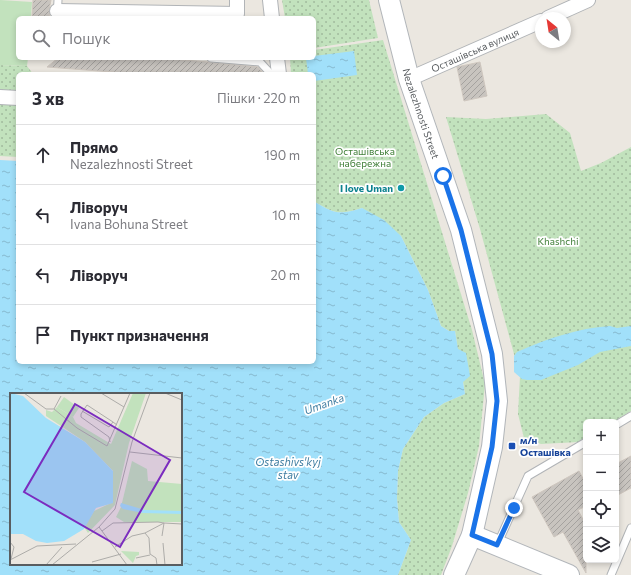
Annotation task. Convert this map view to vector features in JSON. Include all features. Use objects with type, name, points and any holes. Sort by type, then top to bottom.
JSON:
[{"type":"main road","name":"Nezalezhnosti Street","points":[[389,0],[409,79],[461,230],[492,354],[497,401],[492,447],[472,535],[454,575]]},
{"type":"main road","points":[[472,535],[569,575]]},
{"type":"street","points":[[57,10],[237,14],[237,0]]},
{"type":"street","points":[[270,0],[272,16]]},
{"type":"street","points":[[561,12],[588,0]]},
{"type":"street","name":"Осташівська вулиця","points":[[409,79],[535,24]]},
{"type":"street","points":[[277,60],[279,72]]},
{"type":"street","points":[[0,97],[16,98]]},
{"type":"lane","points":[[236,60],[260,62],[269,72]]},
{"type":"lane","points":[[619,423],[631,416]]},
{"type":"lane","points":[[497,545],[528,476],[583,444]]},
{"type":"lane","points":[[611,575],[631,528]]},
{"type":"green space","points":[[0,0],[32,2],[31,16],[16,16],[16,60],[28,60],[27,66],[0,65]]},
{"type":"green space","points":[[282,0],[369,0],[378,38],[316,48],[316,16],[285,16]]},
{"type":"green space","name":"Осташівська набережна","points":[[383,40],[472,330],[485,384],[479,446],[468,493],[452,546],[441,575],[398,575],[411,540],[399,522],[397,498],[398,471],[403,449],[424,417],[444,403],[465,394],[455,331],[449,331],[441,326],[428,290],[401,236],[362,208],[348,212],[337,212],[316,203],[316,72],[291,72],[290,60],[316,60],[316,50]]},
{"type":"green space","points":[[0,65],[27,66],[32,72],[16,72],[16,157],[0,156]]},
{"type":"green space","name":"Khashchi","points":[[546,114],[570,133],[581,171],[601,163],[631,147],[631,411],[618,419],[583,419],[583,440],[579,442],[541,444],[524,438],[518,414],[520,376],[480,229],[446,117],[486,119]]},
{"type":"water","points":[[354,51],[357,75],[316,81],[316,72],[308,72],[306,60],[316,60],[316,56]]},
{"type":"water","name":"Ostashivs'kyj stav","points":[[0,160],[16,161],[16,364],[316,364],[316,203],[337,212],[348,212],[362,208],[384,220],[401,236],[428,290],[441,326],[449,331],[455,331],[458,349],[466,353],[470,376],[463,382],[465,394],[444,403],[424,417],[403,449],[398,471],[397,498],[399,522],[411,540],[398,575],[0,575]]},
{"type":"water","points":[[610,326],[617,328],[631,326],[631,346],[600,352],[578,365],[541,380],[522,379],[514,372],[514,356],[517,352],[562,335],[586,329]]},
{"type":"building","points":[[33,0],[51,0],[49,10],[50,16],[32,16]]},
{"type":"building","points":[[56,60],[184,60],[258,67],[262,72],[112,72],[47,67]]},
{"type":"building","points":[[480,62],[487,96],[464,101],[457,67]]},
{"type":"building","points":[[631,456],[631,488],[619,494],[619,491],[619,462]]},
{"type":"building","points":[[579,471],[583,478],[583,508],[578,510],[583,519],[583,563],[586,563],[586,573],[563,532],[554,537],[532,497]]},
{"type":"place","name":"I love Uman","points":[[401,188]]},
{"type":"place","name":"м/н Осташівка","points":[[512,446]]},
{"type":"route","points":[[443,176],[461,230],[492,354],[497,401],[492,447],[472,535],[497,545],[514,508]]},
{"type":"water label","name":"Umanka","points":[[324,404]]}]
